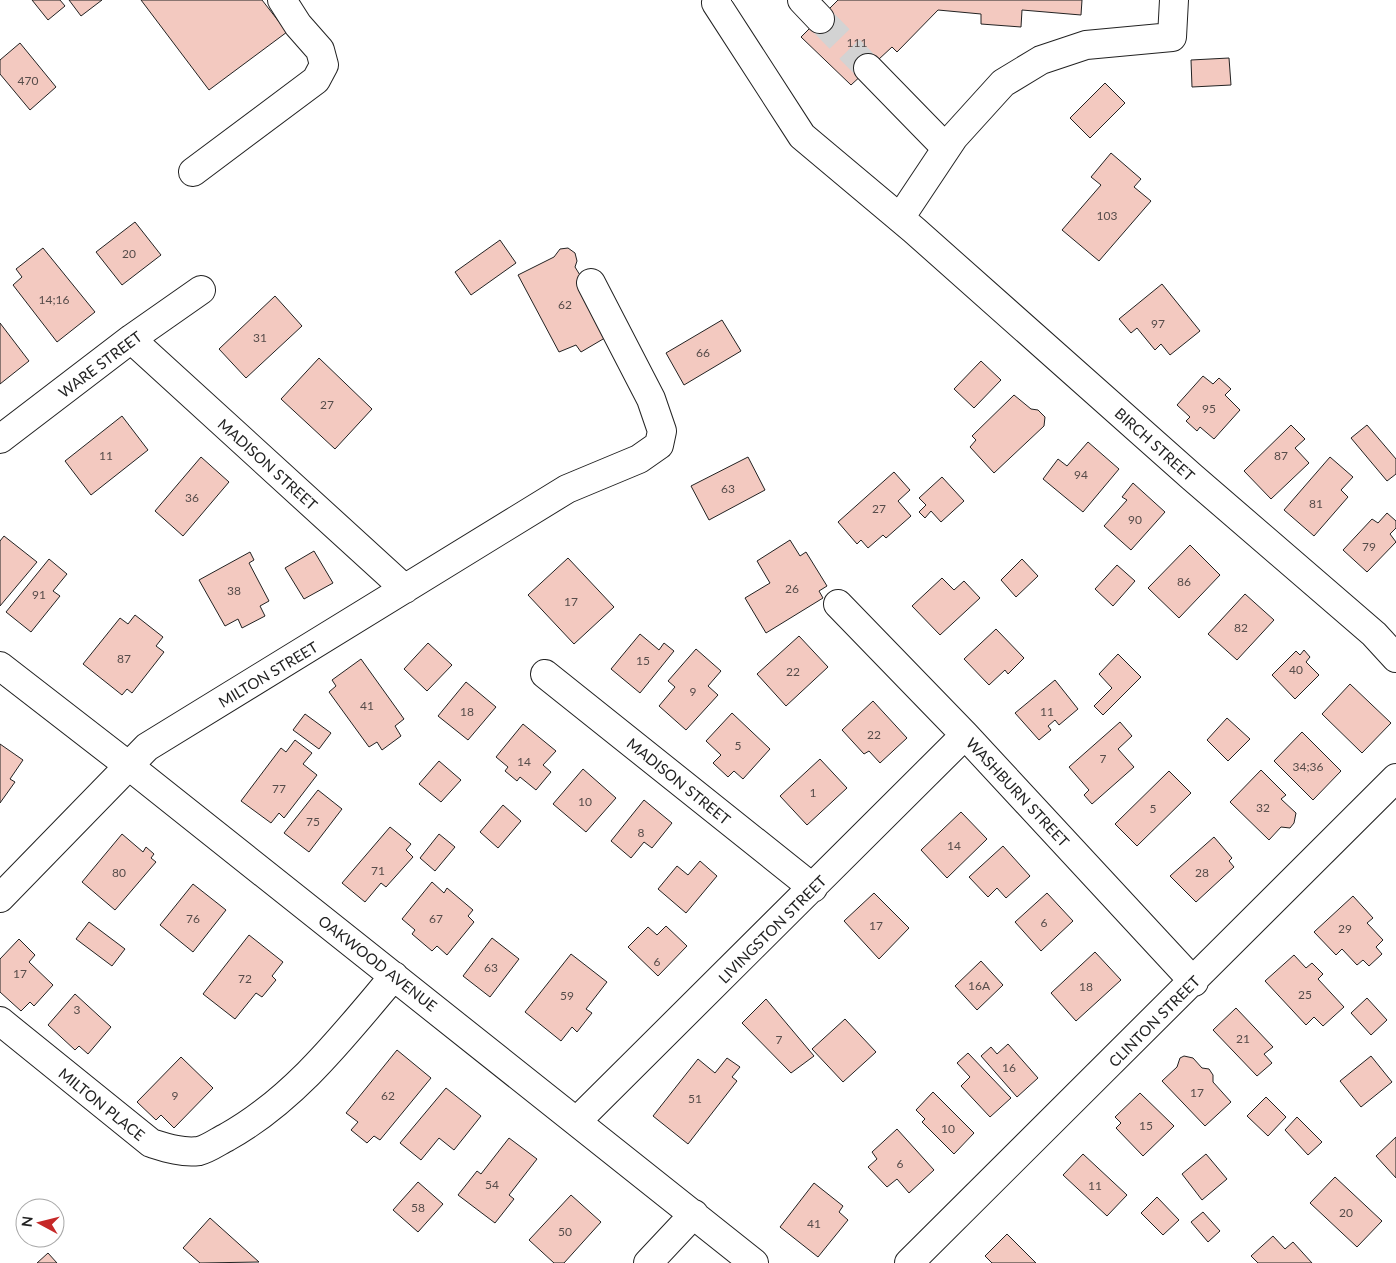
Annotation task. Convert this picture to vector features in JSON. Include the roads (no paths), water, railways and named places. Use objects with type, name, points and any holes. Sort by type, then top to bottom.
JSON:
[{"type":"street","points":[[193,172],[316,80],[324,65],[320,50],[298,25],[282,0]]},
{"type":"street","name":"BIRCH STREET","points":[[717,0],[716,3],[802,136],[907,224],[1192,477],[1374,634],[1395,656]]},
{"type":"street","points":[[907,224],[946,148],[1003,83],[1041,60],[1086,44],[1172,37],[1174,0]]},
{"type":"street","points":[[868,68],[946,148]]},
{"type":"street","name":"MILTON STREET","points":[[0,898],[147,747],[567,489],[639,459],[659,445],[662,431],[651,399],[591,283]]},
{"type":"street","name":"WARE STREET","points":[[0,440],[131,339],[201,290]]},
{"type":"street","name":"MADISON STREET","points":[[131,339],[406,589]]},
{"type":"street","name":"WASHBURN STREET","points":[[838,604],[965,735],[1194,982]]},
{"type":"street","name":"OAKWOOD AVENUE","points":[[0,666],[129,766],[754,1263]]},
{"type":"street","name":"MADISON STREET","points":[[546,674],[814,888]]},
{"type":"street","name":"LIVINGSTON STREET","points":[[577,1121],[814,888],[965,735]]},
{"type":"street","name":"CLINTON STREET","points":[[910,1263],[1194,982],[1396,778]]},
{"type":"street","name":"MILTON PLACE","points":[[0,1021],[151,1143],[175,1151],[201,1151],[252,1122],[299,1083],[394,976]]},
{"type":"street","points":[[648,1263],[694,1214]]},
{"type":"tunnel","points":[[820,19],[868,68]]}]
